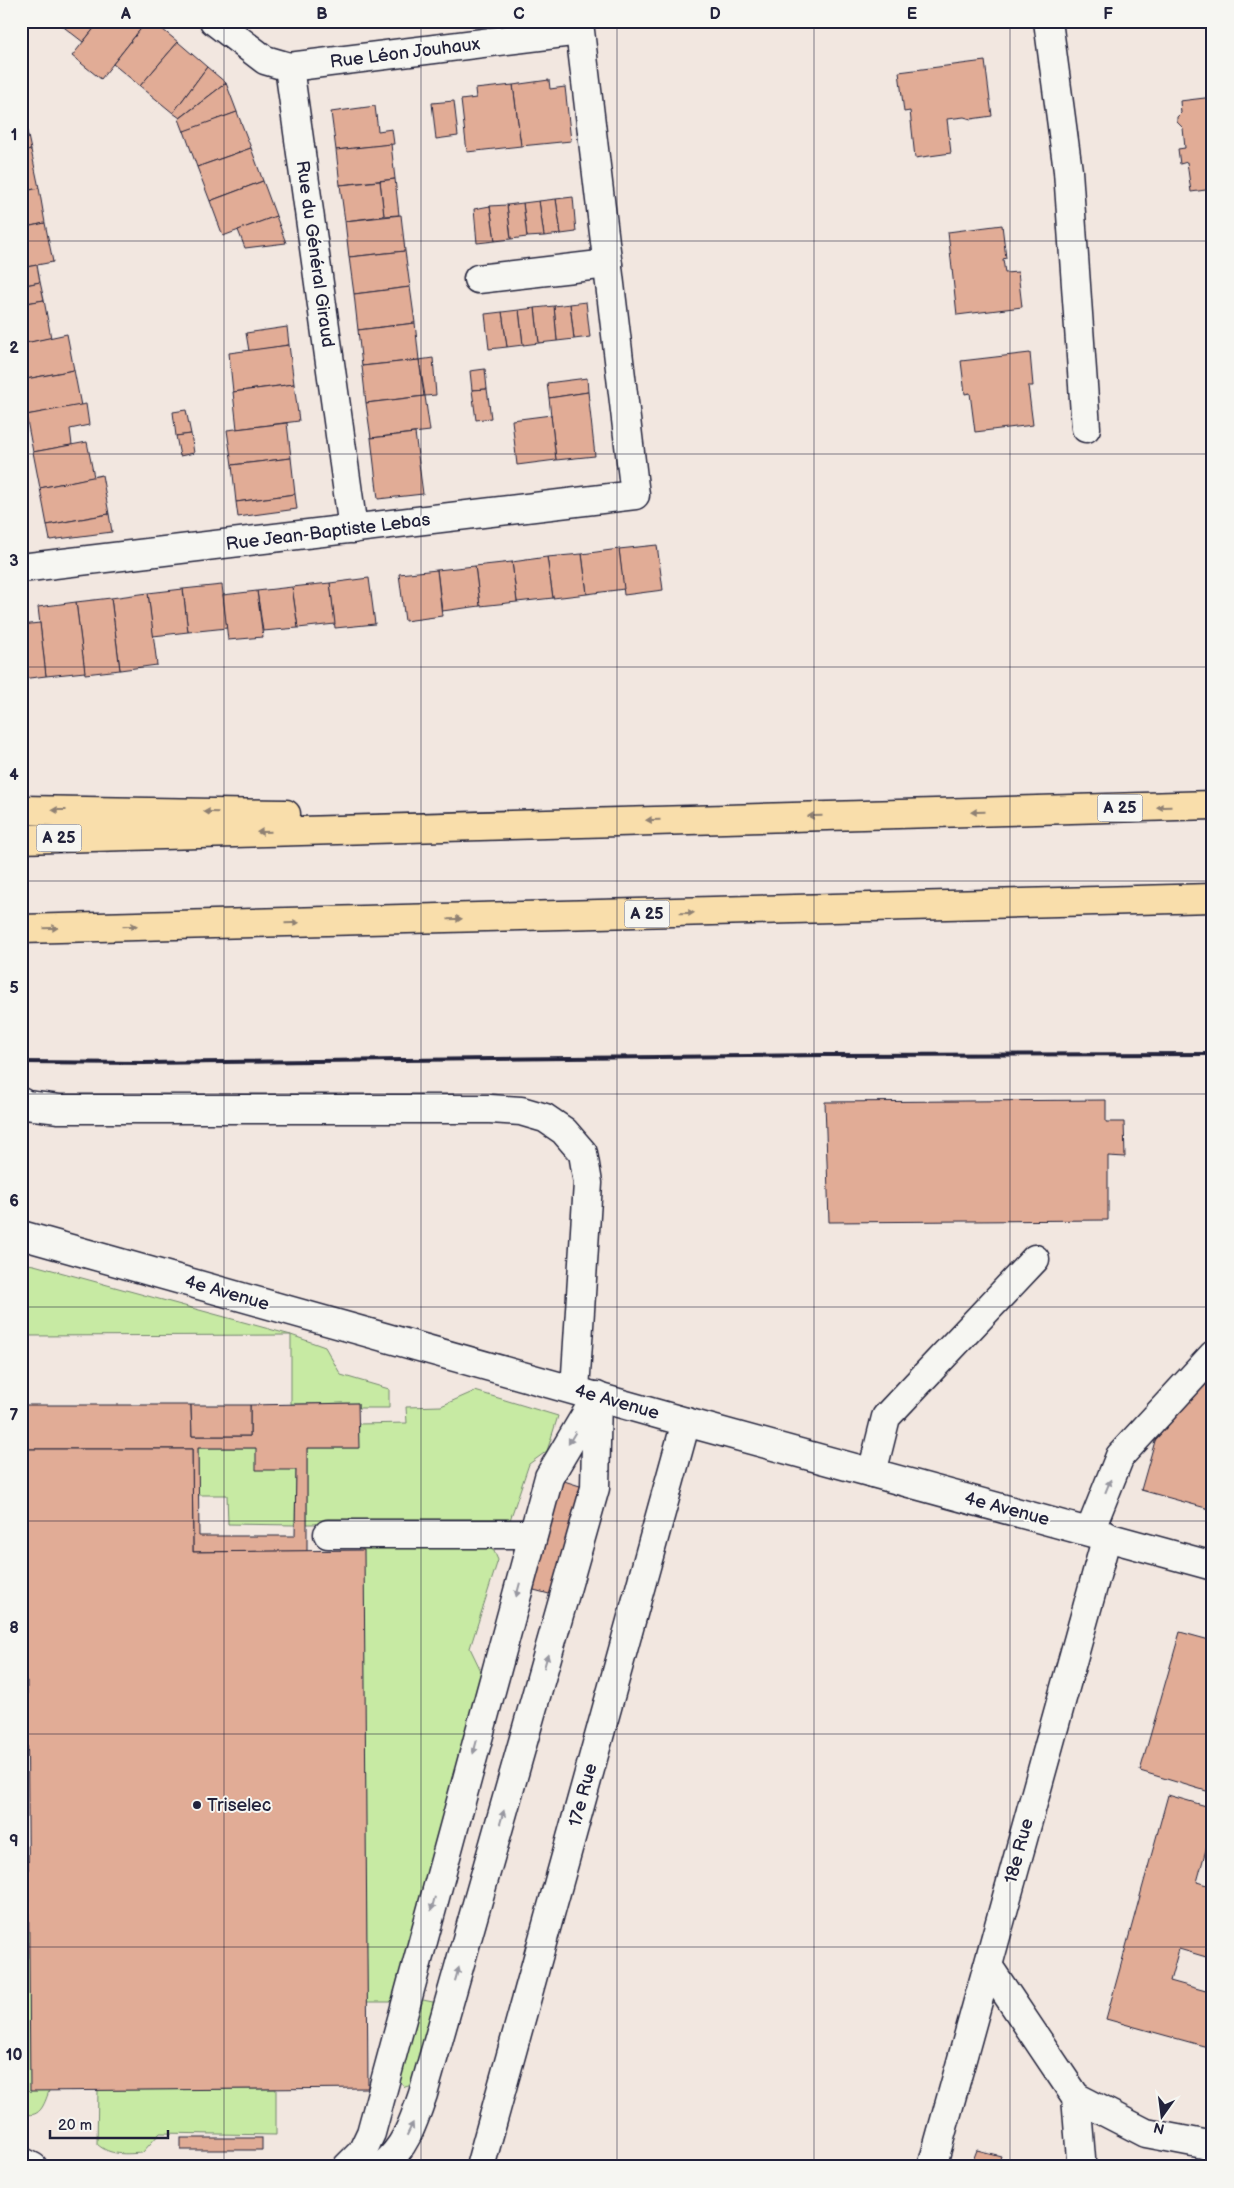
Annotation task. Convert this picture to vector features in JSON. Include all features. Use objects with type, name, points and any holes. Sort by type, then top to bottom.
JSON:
[{"type":"highway","name":"A 25","points":[[21,839],[1213,805]]},
{"type":"highway","points":[[21,810],[97,810],[592,822]]},
{"type":"highway","name":"A 25","points":[[21,929],[1213,898]]},
{"type":"street","points":[[214,21],[259,57],[289,67]]},
{"type":"street","points":[[1048,21],[1068,171],[1086,428]]},
{"type":"street","name":"Rue Léon Jouhaux","points":[[289,67],[580,31],[608,264]]},
{"type":"street","name":"Rue du Général Giraud","points":[[289,67],[354,529]]},
{"type":"street","points":[[478,279],[608,264]]},
{"type":"street","name":"Rue Jean-Baptiste Lebas","points":[[21,568],[635,495],[608,264]]},
{"type":"street","points":[[21,1102],[26,1105],[59,1109],[490,1109],[521,1111],[544,1118],[564,1131],[583,1154],[588,1183],[586,1393],[595,1488],[424,2094],[411,2130],[392,2158],[380,2167]]},
{"type":"street","name":"4e Avenue","points":[[21,1235],[686,1422],[1213,1566]]},
{"type":"street","points":[[872,1473],[886,1417],[1035,1259]]},
{"type":"street","name":"18e Rue","points":[[932,2167],[988,1966],[1098,1534],[1120,1456],[1213,1355]]},
{"type":"street","points":[[347,2167],[362,2152],[371,2133],[549,1477],[586,1393]]},
{"type":"street","name":"17e Rue","points":[[480,2167],[686,1422]]},
{"type":"street","points":[[328,1534],[533,1534]]},
{"type":"street","points":[[988,1966],[1076,2097],[1146,2133],[1209,2145],[1213,2144]]},
{"type":"street","points":[[1076,2097],[1081,2159],[1079,2167]]},
{"type":"street","points":[[21,2161],[33,2167]]},
{"type":"green space","points":[[21,1263],[34,1265],[291,1335],[21,1336]]},
{"type":"green space","points":[[291,1335],[325,1347],[341,1375],[389,1389],[389,1408],[358,1408],[358,1403],[291,1404]]},
{"type":"green space","points":[[475,1391],[558,1416],[547,1451],[529,1464],[509,1523],[307,1524],[307,1448],[358,1448],[358,1424],[407,1423],[406,1407],[441,1406]]},
{"type":"green space","points":[[198,1448],[256,1448],[296,1470],[295,1525],[228,1524],[227,1495],[198,1495]]},
{"type":"green space","points":[[362,1543],[485,1546],[494,1551],[498,1560],[470,1648],[484,1677],[395,2002],[367,2002]]},
{"type":"green space","points":[[29,1930],[49,2091],[40,2110],[37,2113],[27,2115],[21,2113],[21,1931]]},
{"type":"green space","points":[[423,2000],[433,2002],[436,2010],[416,2084],[405,2087],[398,2079],[418,2003]]},
{"type":"green space","points":[[276,2089],[276,2135],[160,2133],[142,2153],[130,2154],[107,2151],[97,2144],[98,2090]]},
{"type":"building","points":[[57,21],[71,21],[65,28]]},
{"type":"building","points":[[71,21],[100,21],[83,42],[65,28]]},
{"type":"building","points":[[100,21],[147,21],[101,79],[72,56]]},
{"type":"building","points":[[147,21],[152,21],[178,42],[140,86],[113,64]]},
{"type":"building","points":[[178,42],[207,67],[173,113],[140,86]]},
{"type":"building","points":[[985,61],[992,116],[971,119],[964,117],[947,119],[951,153],[915,158],[910,111],[904,112],[899,72]]},
{"type":"building","points":[[207,67],[226,83],[180,118],[173,113]]},
{"type":"building","points":[[549,80],[550,89],[565,87],[571,141],[521,146],[513,85]]},
{"type":"building","points":[[226,83],[237,112],[184,132],[179,119]]},
{"type":"building","points":[[513,85],[521,146],[467,152],[461,100],[476,98],[475,89]]},
{"type":"building","points":[[1213,97],[1213,189],[1191,192],[1187,162],[1180,164],[1178,149],[1185,148],[1183,128],[1177,122],[1177,117],[1181,113],[1180,101]]},
{"type":"building","points":[[454,101],[458,136],[436,139],[432,103]]},
{"type":"building","points":[[21,103],[31,150],[21,152]]},
{"type":"building","points":[[375,106],[378,131],[392,129],[394,144],[336,150],[331,112]]},
{"type":"building","points":[[237,112],[251,148],[197,167],[184,131]]},
{"type":"building","points":[[391,144],[395,179],[340,185],[336,150]]},
{"type":"building","points":[[251,148],[263,181],[210,201],[197,167]]},
{"type":"building","points":[[31,150],[39,188],[21,192],[21,152]]},
{"type":"building","points":[[395,179],[399,215],[384,216],[380,181]]},
{"type":"building","points":[[263,181],[276,216],[223,236],[210,201]]},
{"type":"building","points":[[380,181],[384,216],[345,221],[340,185]]},
{"type":"building","points":[[39,188],[45,223],[21,228],[21,192]]},
{"type":"building","points":[[573,197],[576,232],[561,234],[556,199]]},
{"type":"building","points":[[556,199],[561,234],[544,236],[539,201]]},
{"type":"building","points":[[539,201],[544,236],[527,237],[523,203]]},
{"type":"building","points":[[523,203],[527,237],[511,239],[507,205]]},
{"type":"building","points":[[507,205],[511,239],[495,241],[490,206]]},
{"type":"building","points":[[490,206],[495,241],[477,243],[474,209]]},
{"type":"building","points":[[401,215],[405,251],[349,257],[345,221]]},
{"type":"building","points":[[276,216],[286,243],[245,248],[238,230]]},
{"type":"building","points":[[45,223],[53,262],[21,268],[21,228]]},
{"type":"building","points":[[1002,225],[1006,258],[1003,259],[1005,273],[1018,272],[1022,307],[957,315],[948,232]]},
{"type":"building","points":[[405,251],[410,287],[354,294],[349,257]]},
{"type":"building","points":[[37,265],[40,282],[21,286],[21,268]]},
{"type":"building","points":[[40,282],[44,300],[21,304],[21,286]]},
{"type":"building","points":[[410,287],[415,323],[358,330],[354,294]]},
{"type":"building","points":[[44,300],[51,338],[21,344],[21,304]]},
{"type":"building","points":[[586,302],[590,337],[574,339],[570,304]]},
{"type":"building","points":[[570,304],[574,339],[557,341],[554,306]]},
{"type":"building","points":[[554,306],[557,341],[539,343],[535,308]]},
{"type":"building","points":[[535,308],[539,343],[523,345],[519,310]]},
{"type":"building","points":[[519,310],[523,345],[507,347],[502,312]]},
{"type":"building","points":[[502,312],[507,347],[489,349],[485,314]]},
{"type":"building","points":[[415,323],[419,360],[362,366],[358,330]]},
{"type":"building","points":[[287,327],[289,345],[249,351],[246,333]]},
{"type":"building","points":[[67,334],[74,370],[21,380],[21,344]]},
{"type":"building","points":[[289,345],[294,384],[233,392],[229,353]]},
{"type":"building","points":[[1030,353],[1033,386],[1028,386],[1033,425],[975,432],[970,393],[965,394],[961,361]]},
{"type":"building","points":[[433,358],[436,395],[425,396],[419,360]]},
{"type":"building","points":[[419,360],[424,396],[366,403],[362,366]]},
{"type":"building","points":[[485,369],[487,389],[472,390],[470,371]]},
{"type":"building","points":[[74,370],[81,406],[26,415],[21,394],[21,380]]},
{"type":"building","points":[[587,378],[588,392],[549,398],[547,383]]},
{"type":"building","points":[[294,384],[299,421],[237,429],[233,392]]},
{"type":"building","points":[[487,389],[491,418],[476,420],[472,390]]},
{"type":"building","points":[[588,392],[595,456],[556,460],[549,398]]},
{"type":"building","points":[[425,396],[430,431],[371,438],[366,403]]},
{"type":"building","points":[[86,404],[89,425],[70,429],[72,445],[33,452],[26,415]]},
{"type":"building","points":[[186,410],[191,434],[176,436],[173,412]]},
{"type":"building","points":[[551,415],[556,460],[517,465],[512,420]]},
{"type":"building","points":[[287,423],[291,458],[232,465],[227,430]]},
{"type":"building","points":[[415,433],[423,494],[378,499],[371,438]]},
{"type":"building","points":[[191,434],[194,453],[180,456],[176,436]]},
{"type":"building","points":[[87,442],[94,477],[40,488],[33,452]]},
{"type":"building","points":[[291,458],[295,494],[236,502],[232,465]]},
{"type":"building","points":[[102,475],[109,514],[47,525],[40,488]]},
{"type":"building","points":[[295,494],[297,509],[238,517],[236,502]]},
{"type":"building","points":[[109,514],[112,532],[50,540],[47,525]]},
{"type":"building","points":[[657,545],[663,590],[624,595],[619,549]]},
{"type":"building","points":[[619,549],[624,589],[587,594],[582,554]]},
{"type":"building","points":[[582,554],[587,594],[553,598],[547,557]]},
{"type":"building","points":[[547,557],[553,598],[517,602],[512,562]]},
{"type":"building","points":[[512,562],[517,602],[480,606],[475,566]]},
{"type":"building","points":[[475,566],[480,606],[442,611],[437,570]]},
{"type":"building","points":[[437,570],[442,616],[405,621],[399,574]]},
{"type":"building","points":[[369,578],[375,624],[335,628],[330,583]]},
{"type":"building","points":[[330,583],[335,624],[298,628],[292,587]]},
{"type":"building","points":[[222,585],[227,628],[188,632],[183,589]]},
{"type":"building","points":[[292,587],[298,628],[263,631],[257,591]]},
{"type":"building","points":[[183,589],[188,632],[153,636],[148,593]]},
{"type":"building","points":[[257,591],[263,637],[228,640],[223,595]]},
{"type":"building","points":[[148,593],[157,665],[120,670],[111,598]]},
{"type":"building","points":[[111,598],[120,670],[85,674],[76,602]]},
{"type":"building","points":[[76,602],[85,672],[46,676],[38,607]]},
{"type":"building","points":[[40,623],[46,676],[21,679],[21,625]]},
{"type":"building","points":[[1106,1100],[1106,1122],[1124,1122],[1125,1157],[1108,1156],[1108,1220],[829,1222],[825,1102]]},
{"type":"building","points":[[1213,1378],[1213,1510],[1141,1490],[1159,1427]]},
{"type":"building","points":[[358,1403],[359,1448],[307,1448],[307,1551],[193,1552],[192,1449],[21,1449],[21,1405],[191,1405],[192,1436],[250,1436],[250,1405]],"holes":[[[198,1448],[256,1448],[256,1470],[296,1470],[295,1536],[199,1536]]]},
{"type":"building","points":[[191,1405],[250,1405],[250,1436],[192,1436]]},
{"type":"building","name":"Triselec","points":[[21,1449],[192,1449],[193,1552],[364,1550],[368,2088],[30,2091],[27,1681],[21,1681]]},
{"type":"building","points":[[561,1480],[583,1487],[553,1595],[530,1589]]},
{"type":"building","points":[[1180,1632],[1213,1641],[1213,1793],[1140,1771]]},
{"type":"building","points":[[1168,1795],[1213,1808],[1213,1824],[1197,1882],[1213,1887],[1213,1959],[1179,1949],[1170,1981],[1213,1993],[1213,2041],[1211,2048],[1106,2019]]},
{"type":"building","points":[[181,2138],[262,2138],[262,2150],[181,2150]]},
{"type":"building","points":[[977,2150],[1001,2156],[997,2167],[987,2167],[972,2163]]},
{"type":"railway","points":[[21,1062],[143,1063],[826,1055],[1213,1054]]},
{"type":"place","name":"Triselec","points":[[197,1805]]}]
